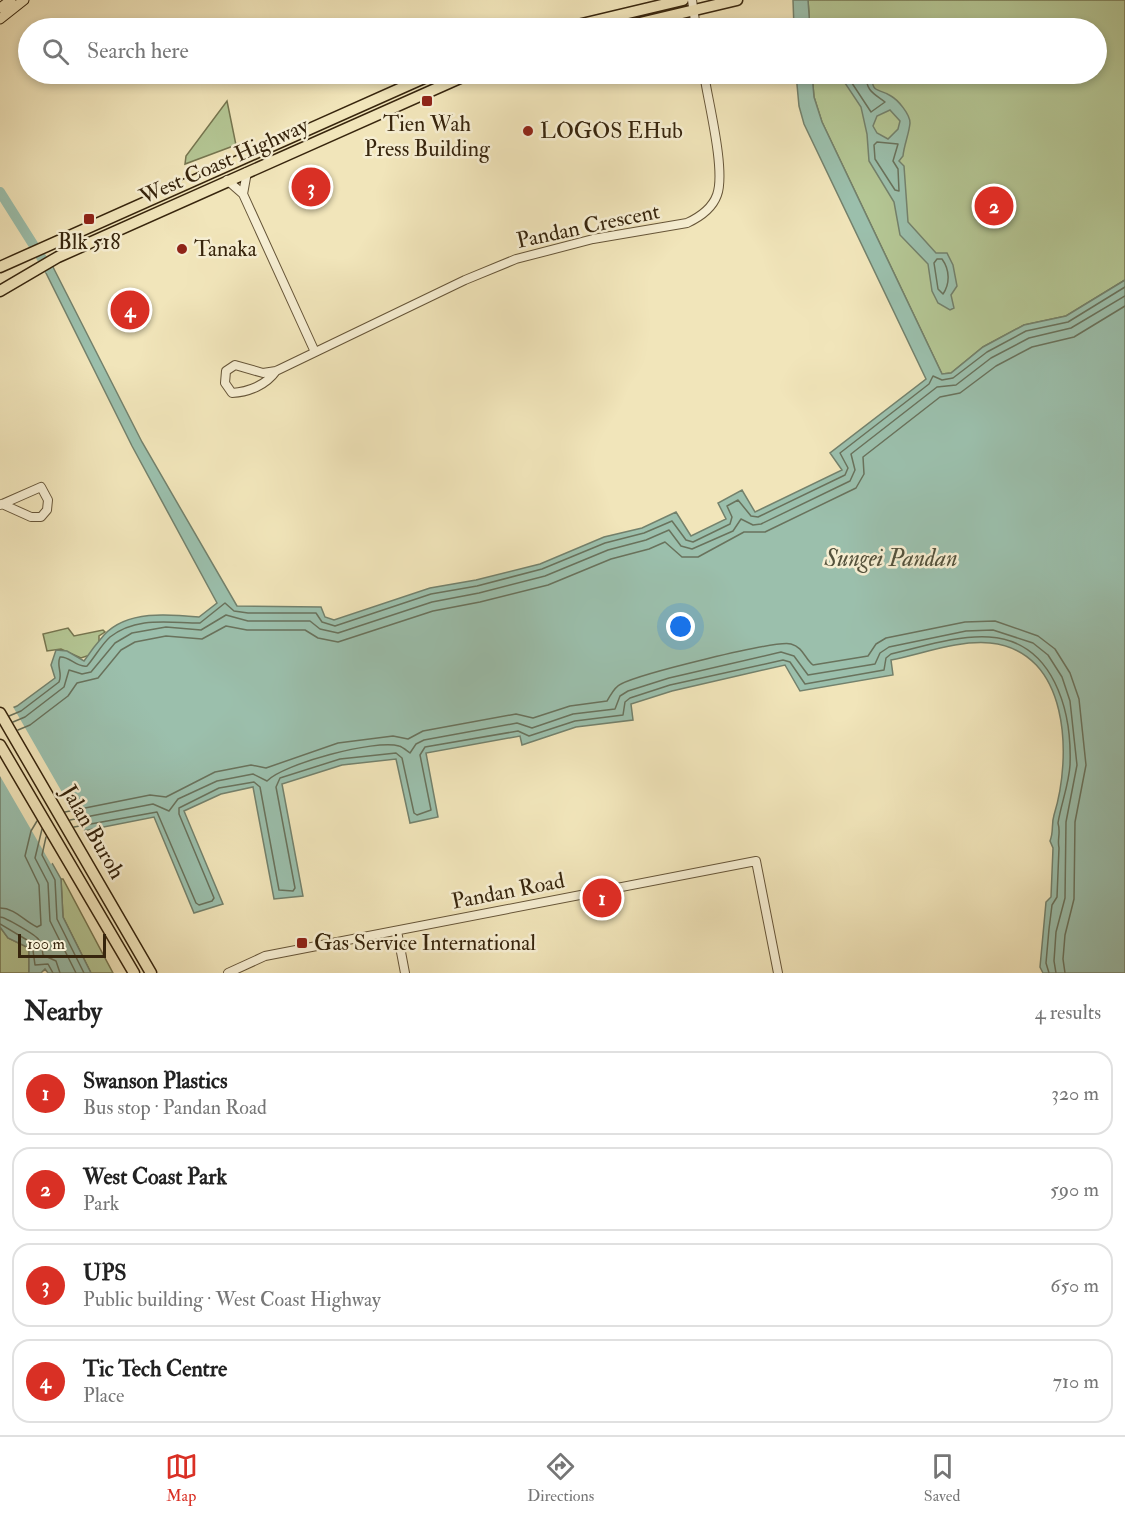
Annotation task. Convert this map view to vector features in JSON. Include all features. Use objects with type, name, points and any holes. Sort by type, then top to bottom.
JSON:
[{"type":"highway","points":[[607,18],[683,0]]},
{"type":"highway","points":[[651,18],[693,5],[737,0]]},
{"type":"highway","name":"West Coast Highway","points":[[0,267],[411,84]]},
{"type":"highway","name":"West Coast Highway","points":[[0,291],[58,257],[445,84]]},
{"type":"highway","points":[[357,108],[364,113],[363,119]]},
{"type":"highway","points":[[0,272],[24,258]]},
{"type":"highway","points":[[0,283],[28,274]]},
{"type":"highway","name":"Jalan Buroh","points":[[0,713],[151,973]]},
{"type":"highway","name":"Jalan Buroh","points":[[0,746],[134,973]]},
{"type":"main road","points":[[0,8],[11,0]]},
{"type":"main road","points":[[0,19],[22,0]]},
{"type":"street","name":"Pandan Crescent","points":[[276,371],[268,381],[243,392],[232,393],[225,383],[226,371],[235,365],[263,373],[276,371],[465,280],[516,259],[593,238],[687,223],[701,216],[713,204],[720,181],[705,84]]},
{"type":"street","points":[[243,194],[247,171]]},
{"type":"street","points":[[227,180],[243,194],[315,352]]},
{"type":"street","points":[[41,487],[48,500],[47,510],[41,517],[31,518],[1,505],[41,487]]},
{"type":"street","name":"Pandan Road","points":[[228,973],[265,956],[756,861],[778,973]]},
{"type":"street","points":[[397,931],[405,973]]},
{"type":"shaded area","points":[[808,0],[1125,0],[1125,280],[1066,316],[1024,325],[983,347],[951,373],[942,374],[822,122],[814,97],[813,84],[1107,84],[1107,18],[809,18]]},
{"type":"shaded area","points":[[227,101],[236,145],[185,164],[186,156]]},
{"type":"shaded area","points":[[68,628],[74,636],[103,630],[105,632],[99,636],[99,647],[96,653],[81,658],[61,649],[47,651],[43,634]]},
{"type":"shaded area","points":[[61,879],[113,973],[91,973],[63,917]]},
{"type":"shaded area","points":[[0,927],[8,938],[29,948],[29,973],[0,973]]},
{"type":"water","points":[[793,0],[808,0],[809,18],[794,18]]},
{"type":"water","name":"Sungei Pandan","points":[[797,84],[813,84],[814,97],[822,122],[942,374],[951,373],[983,347],[1024,325],[1066,316],[1125,280],[1125,973],[1043,973],[1040,967],[1046,902],[1051,897],[1053,848],[1050,841],[1063,765],[1063,737],[1059,710],[1050,686],[1036,665],[1016,650],[990,643],[978,643],[953,645],[891,660],[893,675],[800,691],[785,665],[672,691],[631,704],[633,720],[576,727],[522,745],[520,736],[426,753],[438,817],[410,823],[396,759],[342,765],[282,784],[303,896],[274,899],[253,787],[221,794],[184,811],[223,904],[194,913],[154,817],[53,837],[47,854],[61,879],[63,917],[91,973],[48,973],[45,969],[41,973],[29,973],[29,948],[8,938],[0,927],[0,713],[17,706],[55,678],[51,665],[56,650],[67,651],[84,661],[104,635],[124,621],[162,615],[199,617],[217,603],[132,446],[44,269],[53,267],[142,442],[237,606],[321,607],[325,617],[334,620],[430,588],[476,580],[540,564],[604,537],[642,528],[676,512],[691,536],[726,519],[718,503],[742,490],[755,512],[842,470],[830,453],[926,379],[804,124]]},
{"type":"water","points":[[846,84],[873,84],[876,90],[894,98],[908,116],[910,123],[903,156],[899,161],[904,166],[908,222],[936,253],[947,253],[953,265],[957,286],[951,295],[954,308],[950,310],[938,303],[932,291],[928,264],[900,235],[894,202],[869,161],[867,134],[861,107]],"holes":[[[890,110],[900,121],[898,129],[888,139],[877,133],[873,126],[877,116]]]},
{"type":"pier","points":[[12,705],[86,834],[55,840],[51,854],[55,861],[51,864],[0,776],[0,710]]},
{"type":"waterway","points":[[0,192],[48,268]]},
{"type":"place","name":"Tien Wah Press Building","points":[[427,101]]},
{"type":"place","name":"LOGOS EHub","points":[[528,131]]},
{"type":"place","name":"UPS","points":[[311,187]]},
{"type":"place","name":"West Coast Park","points":[[994,206]]},
{"type":"place","name":"Blk 518","points":[[89,219]]},
{"type":"place","name":"Tanaka","points":[[182,249]]},
{"type":"place","name":"Tic Tech Centre","points":[[130,310]]},
{"type":"place","name":"Swanson Plastics","points":[[602,898]]},
{"type":"place","name":"Gas Service International","points":[[302,943]]}]
